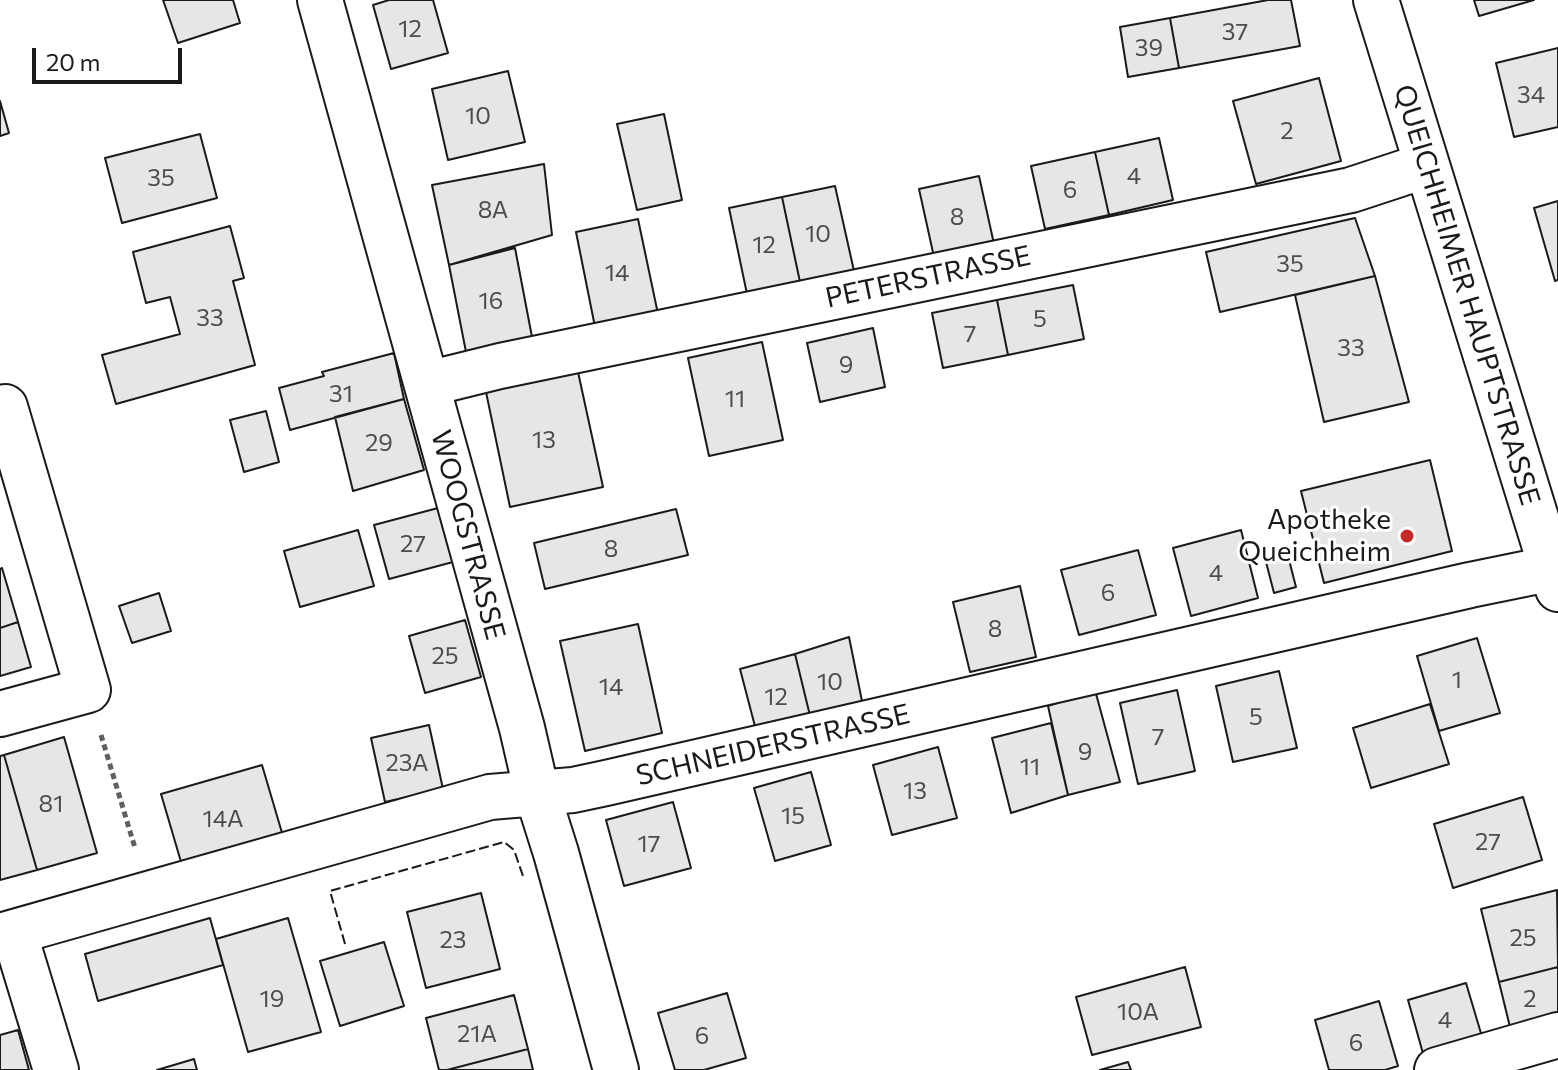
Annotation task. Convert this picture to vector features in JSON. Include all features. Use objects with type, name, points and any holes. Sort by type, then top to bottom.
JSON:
[{"type":"street","name":"WOOGSTRASSE","points":[[320,0],[616,1070]]},
{"type":"street","name":"QUEICHHEIMER HAUPTSTRASSE","points":[[1376,0],[1556,575]]},
{"type":"street","name":"PETERSTRASSE","points":[[427,384],[500,366],[1351,190],[1427,165]]},
{"type":"street","points":[[0,408],[5,407],[88,690],[0,714]]},
{"type":"street","name":"SCHNEIDERSTRASSE","points":[[7,934],[490,797],[573,790],[1470,585],[1556,575]]},
{"type":"street","points":[[7,934],[56,1070]]},
{"type":"street","points":[[1437,1070],[1558,1035]]},
{"type":"path","points":[[88,690],[148,895]]},
{"type":"building","points":[[163,0],[233,0],[240,23],[178,43]]},
{"type":"building","points":[[389,0],[433,0],[448,53],[391,69],[373,5]]},
{"type":"building","points":[[1268,0],[1291,0],[1300,46],[1179,68],[1170,18]]},
{"type":"building","points":[[1474,0],[1534,0],[1479,16]]},
{"type":"building","points":[[1170,18],[1179,68],[1128,77],[1120,27]]},
{"type":"building","points":[[1558,48],[1558,127],[1514,137],[1496,63]]},
{"type":"building","points":[[508,71],[525,142],[448,160],[432,89]]},
{"type":"building","points":[[1319,78],[1341,161],[1256,184],[1233,101]]},
{"type":"building","points":[[0,101],[9,133],[0,136]]},
{"type":"building","points":[[664,114],[682,200],[637,210],[617,124]]},
{"type":"building","points":[[200,134],[217,198],[122,223],[105,158]]},
{"type":"building","points":[[1159,138],[1173,200],[1109,215],[1095,152]]},
{"type":"building","points":[[1095,152],[1109,215],[1045,229],[1031,166]]},
{"type":"building","points":[[544,164],[552,235],[449,265],[432,185]]},
{"type":"building","points":[[979,176],[994,244],[934,257],[919,189]]},
{"type":"building","points":[[835,186],[854,271],[800,282],[782,197]]},
{"type":"building","points":[[782,197],[800,282],[747,294],[729,208]]},
{"type":"building","points":[[1558,201],[1558,280],[1555,281],[1534,208]]},
{"type":"building","points":[[1355,218],[1375,276],[1220,312],[1206,252]]},
{"type":"building","points":[[638,219],[658,314],[595,327],[576,232]]},
{"type":"building","points":[[230,226],[244,278],[233,281],[255,365],[116,404],[102,355],[180,334],[170,297],[146,303],[133,252]]},
{"type":"building","points":[[515,248],[532,337],[466,352],[449,265]]},
{"type":"building","points":[[1375,276],[1409,402],[1324,422],[1295,295]]},
{"type":"building","points":[[1073,285],[1084,339],[1008,355],[997,300]]},
{"type":"building","points":[[997,300],[1008,355],[943,368],[932,313]]},
{"type":"building","points":[[873,328],[885,387],[820,402],[807,343]]},
{"type":"building","points":[[762,342],[783,440],[709,456],[688,358]]},
{"type":"building","points":[[394,353],[404,399],[290,430],[279,388],[324,376],[322,372]]},
{"type":"building","points":[[578,372],[603,487],[510,507],[486,392]]},
{"type":"building","points":[[404,399],[424,470],[353,491],[335,417]]},
{"type":"building","points":[[266,411],[279,462],[244,472],[230,420]]},
{"type":"building","points":[[1430,460],[1452,551],[1324,583],[1301,491]]},
{"type":"building","points":[[438,508],[453,562],[389,579],[374,525]]},
{"type":"building","points":[[676,509],[688,555],[545,589],[534,543]]},
{"type":"building","points":[[358,530],[374,586],[300,607],[284,551]]},
{"type":"building","points":[[1241,530],[1258,598],[1191,616],[1173,548]]},
{"type":"building","points":[[1138,550],[1156,615],[1079,635],[1061,570]]},
{"type":"building","points":[[1288,556],[1296,587],[1274,593],[1266,562]]},
{"type":"building","points":[[0,569],[18,622],[0,628]]},
{"type":"building","points":[[1020,586],[1036,657],[970,672],[953,602]]},
{"type":"building","points":[[159,593],[171,631],[132,643],[119,606]]},
{"type":"building","points":[[465,620],[481,677],[425,693],[409,636]]},
{"type":"building","points":[[18,622],[31,667],[0,676],[0,628]]},
{"type":"building","points":[[638,624],[662,733],[585,751],[560,641]]},
{"type":"building","points":[[849,637],[864,711],[812,724],[795,654]]},
{"type":"building","points":[[1477,638],[1500,713],[1439,731],[1417,656]]},
{"type":"building","points":[[795,654],[812,724],[757,734],[740,669]]},
{"type":"building","points":[[1279,671],[1297,748],[1233,762],[1216,686]]},
{"type":"building","points":[[1095,690],[1120,782],[1068,795],[1048,706]]},
{"type":"building","points":[[1177,690],[1195,771],[1138,784],[1120,703]]},
{"type":"building","points":[[1430,704],[1449,764],[1371,788],[1353,728]]},
{"type":"building","points":[[1051,723],[1068,795],[1011,813],[992,738]]},
{"type":"building","points":[[429,725],[443,789],[385,802],[371,738]]},
{"type":"building","points":[[64,737],[97,853],[37,870],[4,755]]},
{"type":"building","points":[[938,747],[957,818],[892,835],[873,765]]},
{"type":"building","points":[[4,755],[37,870],[0,880],[0,756]]},
{"type":"building","points":[[262,765],[285,843],[184,872],[161,794]]},
{"type":"building","points":[[811,772],[831,845],[775,861],[754,788]]},
{"type":"building","points":[[1523,797],[1542,860],[1453,888],[1434,824]]},
{"type":"building","points":[[673,802],[691,868],[624,886],[606,820]]},
{"type":"building","points":[[1557,890],[1558,967],[1499,982],[1481,909]]},
{"type":"building","points":[[481,893],[500,969],[426,988],[407,912]]},
{"type":"building","points":[[210,918],[223,965],[98,1001],[85,954]]},
{"type":"building","points":[[288,918],[321,1032],[248,1052],[216,939]]},
{"type":"building","points":[[384,942],[404,1006],[340,1026],[320,961]]},
{"type":"building","points":[[1185,967],[1201,1027],[1092,1055],[1076,997]]},
{"type":"building","points":[[1558,967],[1558,1015],[1510,1027],[1499,982]]},
{"type":"building","points":[[1466,983],[1483,1040],[1424,1057],[1408,1000]]},
{"type":"building","points":[[727,993],[746,1058],[704,1070],[675,1070],[658,1013]]},
{"type":"building","points":[[514,995],[528,1049],[439,1070],[426,1018]]},
{"type":"building","points":[[1379,1001],[1398,1066],[1385,1070],[1329,1070],[1315,1020]]},
{"type":"building","points":[[18,1030],[29,1070],[0,1070],[0,1035]]},
{"type":"building","points":[[528,1049],[533,1070],[447,1070]]},
{"type":"building","points":[[194,1059],[197,1070],[157,1070]]},
{"type":"building","points":[[1128,1062],[1131,1070],[1100,1070]]},
{"type":"fence","points":[[345,944],[330,891],[504,842],[514,850],[523,876]]},
{"type":"place","name":"Apotheke Queichheim","points":[[1407,536]]}]
